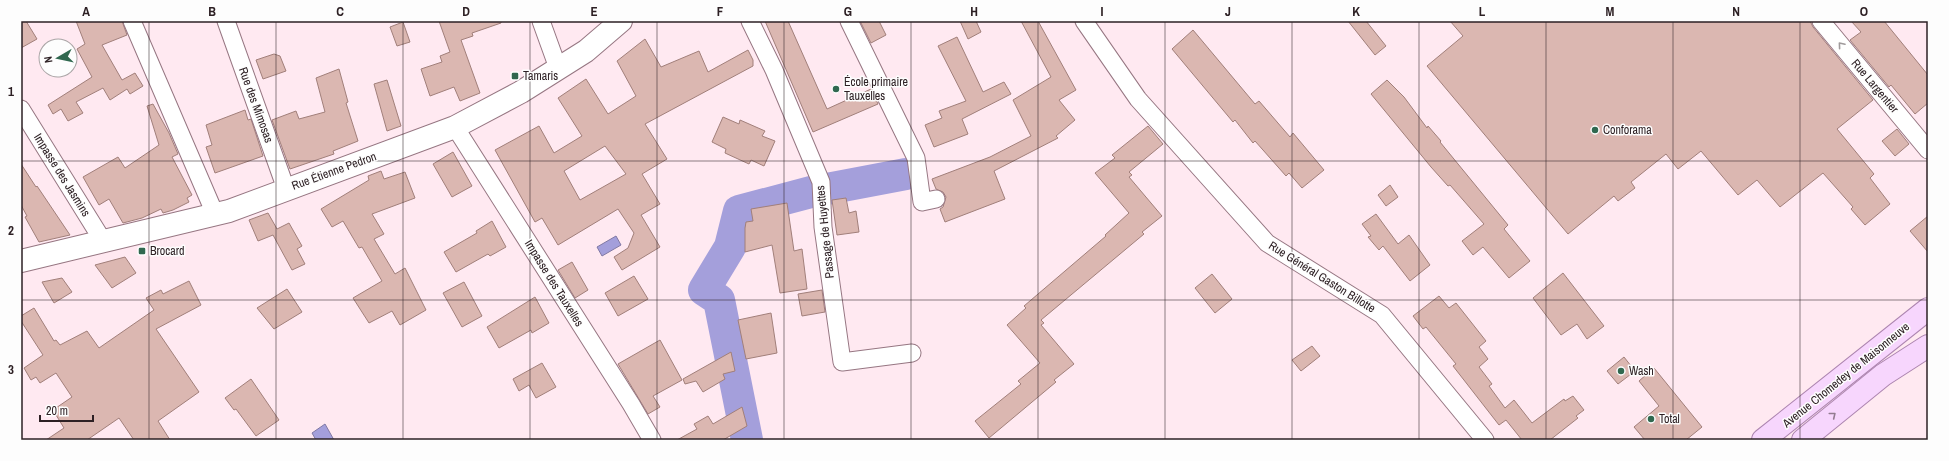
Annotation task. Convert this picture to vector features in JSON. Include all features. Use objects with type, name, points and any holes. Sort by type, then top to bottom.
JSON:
[{"type":"main road","name":"Avenue Chomedey de Maisonneuve","points":[[1763,440],[1928,309]]},
{"type":"main road","points":[[1803,440],[1883,375],[1928,346]]},
{"type":"street","points":[[132,21],[216,214]]},
{"type":"street","name":"Rue des Mimosas","points":[[226,21],[286,189]]},
{"type":"street","points":[[541,21],[558,68]]},
{"type":"street","name":"Rue Étienne Pedron","points":[[21,261],[216,214],[455,127],[521,92],[586,50],[621,21]]},
{"type":"street","name":"Passage de Huyettes","points":[[750,21],[774,70],[822,189],[823,227],[842,362],[912,353]]},
{"type":"street","points":[[849,21],[916,158],[922,202],[936,199]]},
{"type":"street","name":"Rue Général Gaston Billotte","points":[[1084,21],[1138,99],[1267,243],[1382,316],[1485,440]]},
{"type":"street","name":"Rue Largentier","points":[[1821,21],[1928,150]]},
{"type":"street","name":"Impasse des Jasmins","points":[[21,109],[103,241]]},
{"type":"street","name":"Impasse des Tauxelles","points":[[455,127],[631,404],[652,440]]},
{"type":"shaded area","points":[[616,236],[621,245],[602,256],[597,247]]},
{"type":"shaded area","points":[[325,424],[334,440],[316,440],[312,433]]},
{"type":"building","points":[[21,21],[26,21],[37,39],[21,48]]},
{"type":"building","points":[[76,21],[122,21],[127,35],[102,45],[122,80],[135,73],[143,86],[130,94],[127,89],[110,100],[103,88],[76,102],[83,113],[68,121],[61,109],[53,114],[48,105],[92,77],[78,51],[78,48],[85,44]]},
{"type":"building","points":[[439,21],[501,21],[501,23],[472,33],[473,36],[461,40],[480,93],[460,101],[454,87],[430,96],[421,69],[442,62],[440,56],[450,52]]},
{"type":"building","points":[[765,21],[788,21],[827,109],[871,89],[878,104],[813,132]]},
{"type":"building","points":[[860,21],[879,21],[886,35],[871,43]]},
{"type":"building","points":[[960,21],[976,21],[981,32],[968,39]]},
{"type":"building","points":[[1021,21],[1038,21],[1076,90],[1059,100],[1075,120],[1056,136],[1058,138],[994,171],[1005,199],[945,222],[940,209],[943,207],[946,197],[943,192],[936,189],[932,179],[990,157],[1031,136],[1013,100],[1051,77]]},
{"type":"building","points":[[1348,21],[1366,21],[1386,46],[1375,55]]},
{"type":"building","points":[[1450,21],[1810,21],[1813,27],[1873,100],[1837,129],[1874,174],[1870,178],[1890,204],[1865,225],[1851,209],[1853,207],[1823,173],[1780,207],[1757,180],[1738,195],[1701,151],[1678,169],[1666,154],[1631,182],[1635,188],[1618,201],[1614,196],[1568,234],[1427,66],[1463,36]]},
{"type":"building","points":[[1851,21],[1884,21],[1928,75],[1928,103],[1915,114],[1891,85],[1889,87],[1850,40],[1861,32]]},
{"type":"building","points":[[403,22],[410,42],[397,46],[390,27]]},
{"type":"building","points":[[1193,30],[1255,104],[1259,101],[1290,137],[1293,133],[1324,170],[1302,188],[1289,173],[1286,176],[1255,141],[1253,143],[1235,120],[1233,122],[1172,49]]},
{"type":"building","points":[[957,37],[983,92],[1004,82],[1011,94],[962,119],[968,134],[934,147],[925,125],[942,118],[939,111],[966,101],[938,46]]},
{"type":"building","points":[[645,39],[661,67],[699,51],[708,72],[748,50],[753,60],[753,66],[645,124],[667,159],[642,174],[660,204],[641,215],[660,247],[622,270],[614,257],[628,248],[634,233],[618,209],[558,245],[542,218],[535,222],[495,150],[539,126],[554,153],[582,136],[558,98],[586,79],[608,114],[636,96],[617,61]],"holes":[[[605,146],[626,174],[580,200],[564,171]]]},
{"type":"building","points":[[274,54],[280,56],[286,71],[263,79],[256,60]]},
{"type":"building","points":[[339,69],[348,102],[346,103],[358,141],[333,151],[334,154],[290,169],[272,120],[296,111],[299,119],[325,112],[316,78]]},
{"type":"building","points":[[387,80],[401,126],[387,131],[374,84]]},
{"type":"building","points":[[1387,80],[1404,97],[1427,128],[1428,126],[1441,141],[1440,142],[1508,225],[1504,229],[1530,261],[1509,278],[1483,247],[1473,255],[1462,241],[1484,224],[1450,185],[1448,186],[1431,167],[1371,94]]},
{"type":"building","points":[[153,104],[169,133],[178,154],[172,157],[192,195],[187,198],[189,202],[173,210],[163,213],[161,209],[142,218],[123,223],[109,199],[99,205],[83,177],[118,157],[125,168],[159,145],[147,106]]},
{"type":"building","points":[[245,110],[248,120],[251,119],[263,156],[215,173],[206,147],[212,145],[206,125]]},
{"type":"building","points":[[723,117],[739,124],[740,120],[765,131],[762,136],[775,141],[764,166],[751,160],[749,164],[725,153],[726,149],[712,142]]},
{"type":"building","points":[[1148,126],[1163,144],[1129,172],[1132,175],[1129,177],[1162,216],[1142,232],[1144,234],[1041,320],[1044,323],[1041,325],[1074,364],[1054,380],[1056,382],[989,438],[975,421],[1021,384],[1018,381],[1040,363],[1007,325],[1026,308],[1024,306],[1106,236],[1105,235],[1129,213],[1095,173],[1115,158],[1112,155]]},
{"type":"building","points":[[1897,129],[1909,144],[1895,156],[1882,141]]},
{"type":"building","points":[[453,152],[472,186],[452,197],[433,164]]},
{"type":"building","points":[[21,164],[70,235],[39,242],[25,217],[27,216],[21,205]]},
{"type":"building","points":[[381,171],[384,179],[405,172],[415,198],[372,214],[384,234],[374,239],[395,274],[405,268],[426,310],[400,325],[392,311],[369,323],[353,298],[382,281],[362,247],[359,248],[343,221],[332,227],[321,209],[369,180],[368,176]]},
{"type":"building","points":[[1390,185],[1398,197],[1386,206],[1378,195]]},
{"type":"building","points":[[846,198],[849,213],[856,211],[859,232],[837,235],[832,200]]},
{"type":"building","points":[[787,203],[794,251],[802,249],[807,289],[780,293],[772,245],[745,252],[745,228],[746,222],[753,221],[751,209]]},
{"type":"building","points":[[268,213],[277,229],[289,223],[302,246],[297,249],[305,264],[292,270],[273,235],[258,241],[249,220]]},
{"type":"building","points":[[1376,214],[1398,244],[1409,235],[1430,265],[1410,281],[1383,246],[1379,250],[1368,237],[1371,236],[1362,224]]},
{"type":"building","points":[[1928,216],[1928,252],[1910,231]]},
{"type":"building","points":[[492,221],[506,247],[490,256],[488,254],[456,272],[444,252],[477,233],[476,231]]},
{"type":"building","points":[[125,257],[136,273],[112,288],[95,265]]},
{"type":"building","points":[[572,262],[588,290],[575,298],[558,270]]},
{"type":"building","points":[[1563,273],[1604,326],[1587,339],[1577,324],[1561,335],[1533,298]]},
{"type":"building","points":[[1212,274],[1232,299],[1215,313],[1195,288]]},
{"type":"building","points":[[634,276],[648,299],[618,316],[605,293]]},
{"type":"building","points":[[62,278],[72,292],[54,303],[42,282]]},
{"type":"building","points":[[189,281],[201,305],[156,329],[199,392],[158,421],[170,440],[134,440],[119,418],[87,440],[46,440],[64,428],[53,410],[72,397],[56,373],[40,383],[36,377],[31,380],[24,368],[43,355],[21,321],[21,316],[34,308],[54,341],[56,340],[60,345],[87,331],[99,348],[154,310],[146,298],[161,290],[163,294]]},
{"type":"building","points":[[464,282],[482,316],[462,327],[443,293]]},
{"type":"building","points":[[287,289],[302,312],[274,329],[257,308]]},
{"type":"building","points":[[822,290],[825,312],[802,316],[798,294]]},
{"type":"building","points":[[1439,296],[1449,308],[1456,303],[1486,341],[1479,347],[1488,359],[1479,367],[1492,384],[1489,386],[1505,408],[1514,400],[1532,423],[1564,399],[1565,401],[1573,396],[1584,410],[1576,416],[1578,418],[1550,440],[1522,440],[1506,420],[1499,425],[1453,366],[1456,364],[1426,327],[1423,329],[1413,316]]},
{"type":"building","points":[[535,297],[549,323],[532,333],[531,330],[499,348],[487,327]]},
{"type":"building","points":[[771,313],[777,353],[746,359],[738,320]]},
{"type":"building","points":[[660,340],[682,380],[653,396],[660,407],[648,414],[618,364]]},
{"type":"building","points":[[1312,346],[1320,356],[1301,371],[1292,360]]},
{"type":"building","points":[[731,352],[735,371],[723,374],[725,379],[703,392],[696,381],[685,384],[683,379]]},
{"type":"building","name":"Wash","points":[[1624,357],[1635,371],[1618,384],[1607,371]]},
{"type":"building","points":[[542,363],[556,387],[536,398],[529,385],[519,391],[513,379]]},
{"type":"building","points":[[1654,368],[1702,427],[1686,440],[1645,440],[1634,427],[1659,406],[1639,381]]},
{"type":"building","points":[[251,379],[279,420],[256,436],[236,409],[234,410],[225,398]]},
{"type":"building","points":[[742,407],[747,426],[723,440],[677,440],[697,429],[694,424],[708,416],[713,424]]},
{"type":"waterway","points":[[747,440],[719,300],[704,290],[730,247],[739,211],[811,192],[906,174]]},
{"type":"place","name":"Tamaris","points":[[515,76]]},
{"type":"place","name":"École primaire Tauxelles","points":[[836,89]]},
{"type":"place","name":"Conforama","points":[[1595,130]]},
{"type":"place","name":"Brocard","points":[[142,251]]},
{"type":"place","name":"Wash","points":[[1621,371]]},
{"type":"place","name":"Total","points":[[1651,419]]}]
